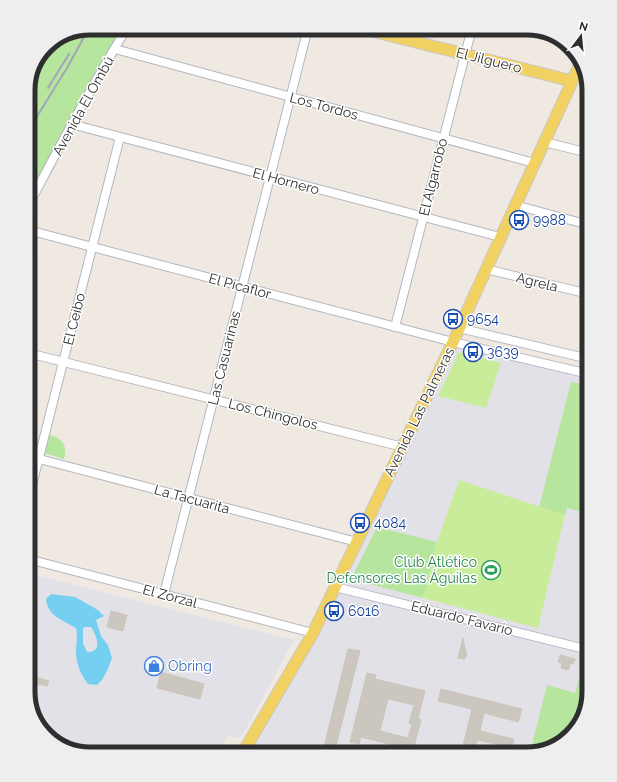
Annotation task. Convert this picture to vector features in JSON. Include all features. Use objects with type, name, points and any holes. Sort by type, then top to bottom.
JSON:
[{"type":"main road","name":"El Jilguero","points":[[388,35],[465,54],[577,76]]},
{"type":"main road","name":"Avenida Las Palmeras","points":[[246,747],[313,633],[453,342],[534,163],[577,76]]},
{"type":"street","name":"Avenida El Ombú","points":[[35,193],[71,124],[124,35]]},
{"type":"street","name":"Las Casuarinas","points":[[164,594],[306,35]]},
{"type":"street","name":"El Algarrobo","points":[[395,327],[470,35]]},
{"type":"street","name":"Los Tordos","points":[[115,49],[534,163]]},
{"type":"street","name":"El Hornero","points":[[71,124],[500,237]]},
{"type":"street","name":"El Ceibo","points":[[35,474],[120,137]]},
{"type":"street","points":[[544,142],[582,151]]},
{"type":"street","points":[[515,205],[582,223]]},
{"type":"street","name":"El Picaflor","points":[[35,232],[479,349],[582,372]]},
{"type":"street","name":"Agrela","points":[[486,269],[582,292]]},
{"type":"street","points":[[459,328],[582,357]]},
{"type":"street","points":[[479,349],[482,334]]},
{"type":"street","name":"Los Chingolos","points":[[35,355],[402,447]]},
{"type":"street","name":"La Tacuarita","points":[[35,458],[357,542]]},
{"type":"street","name":"El Zorzal","points":[[35,562],[313,633]]},
{"type":"street","name":"Eduardo Favario","points":[[335,587],[582,648]]},
{"type":"shaded area","points":[[453,342],[582,372],[582,692],[579,710],[573,723],[558,738],[545,744],[527,747],[246,747],[313,633]]},
{"type":"shaded area","name":"Obring","points":[[35,575],[294,640],[241,738],[227,736],[221,747],[90,747],[72,744],[59,738],[44,723],[35,699]]},
{"type":"green space","points":[[90,35],[123,35],[35,193],[35,86],[37,76],[44,59],[59,44],[69,39]]},
{"type":"green space","points":[[459,352],[501,363],[486,408],[438,396]]},
{"type":"green space","points":[[571,382],[582,384],[582,512],[567,508],[565,515],[539,507]]},
{"type":"green space","points":[[49,435],[61,440],[63,443],[65,450],[64,459],[44,453]]},
{"type":"green space","name":"Club Atlético Defensores Las Águilas","points":[[459,480],[565,515],[538,628],[423,598],[437,542]]},
{"type":"green space","points":[[377,527],[437,542],[423,598],[351,579]]},
{"type":"green space","points":[[582,668],[581,703],[573,723],[558,738],[545,744],[532,747],[547,685],[575,693]]},
{"type":"water","points":[[51,594],[75,597],[98,610],[104,616],[96,620],[101,636],[108,645],[112,658],[102,680],[97,685],[88,684],[79,668],[76,655],[76,628],[56,617],[49,610],[46,599]],"holes":[[[91,627],[97,639],[97,647],[92,652],[87,652],[83,643],[83,628]]]},
{"type":"building","points":[[111,611],[127,615],[123,631],[107,627]]},
{"type":"building","points":[[463,638],[467,653],[465,659],[458,658]]},
{"type":"building","points":[[348,649],[360,651],[336,747],[324,747]]},
{"type":"building","points":[[560,655],[575,659],[573,664],[570,663],[569,670],[561,668],[562,663],[558,662]]},
{"type":"building","points":[[161,672],[204,684],[200,699],[157,688]]},
{"type":"building","points":[[367,673],[376,675],[375,679],[425,691],[418,719],[421,720],[414,747],[401,747],[361,737],[359,744],[350,742]],"holes":[[[388,699],[414,705],[409,723],[412,724],[408,738],[380,731]]]},
{"type":"building","points":[[35,677],[49,681],[47,686],[35,683]]},
{"type":"building","points":[[441,689],[522,709],[518,722],[484,713],[480,731],[514,739],[512,747],[477,740],[476,747],[463,747],[472,709],[438,701]]},
{"type":"railway","points":[[35,120],[85,35]]},
{"type":"railway","points":[[48,88],[69,54]]},
{"type":"place","name":"9988","points":[[519,220]]},
{"type":"place","name":"9654","points":[[453,319]]},
{"type":"place","name":"3639","points":[[473,352]]},
{"type":"place","name":"4084","points":[[360,523]]},
{"type":"place","name":"Club Atlético Defensores Las Águilas","points":[[491,570]]},
{"type":"place","name":"6016","points":[[334,611]]},
{"type":"place","name":"Obring","points":[[154,666]]}]
